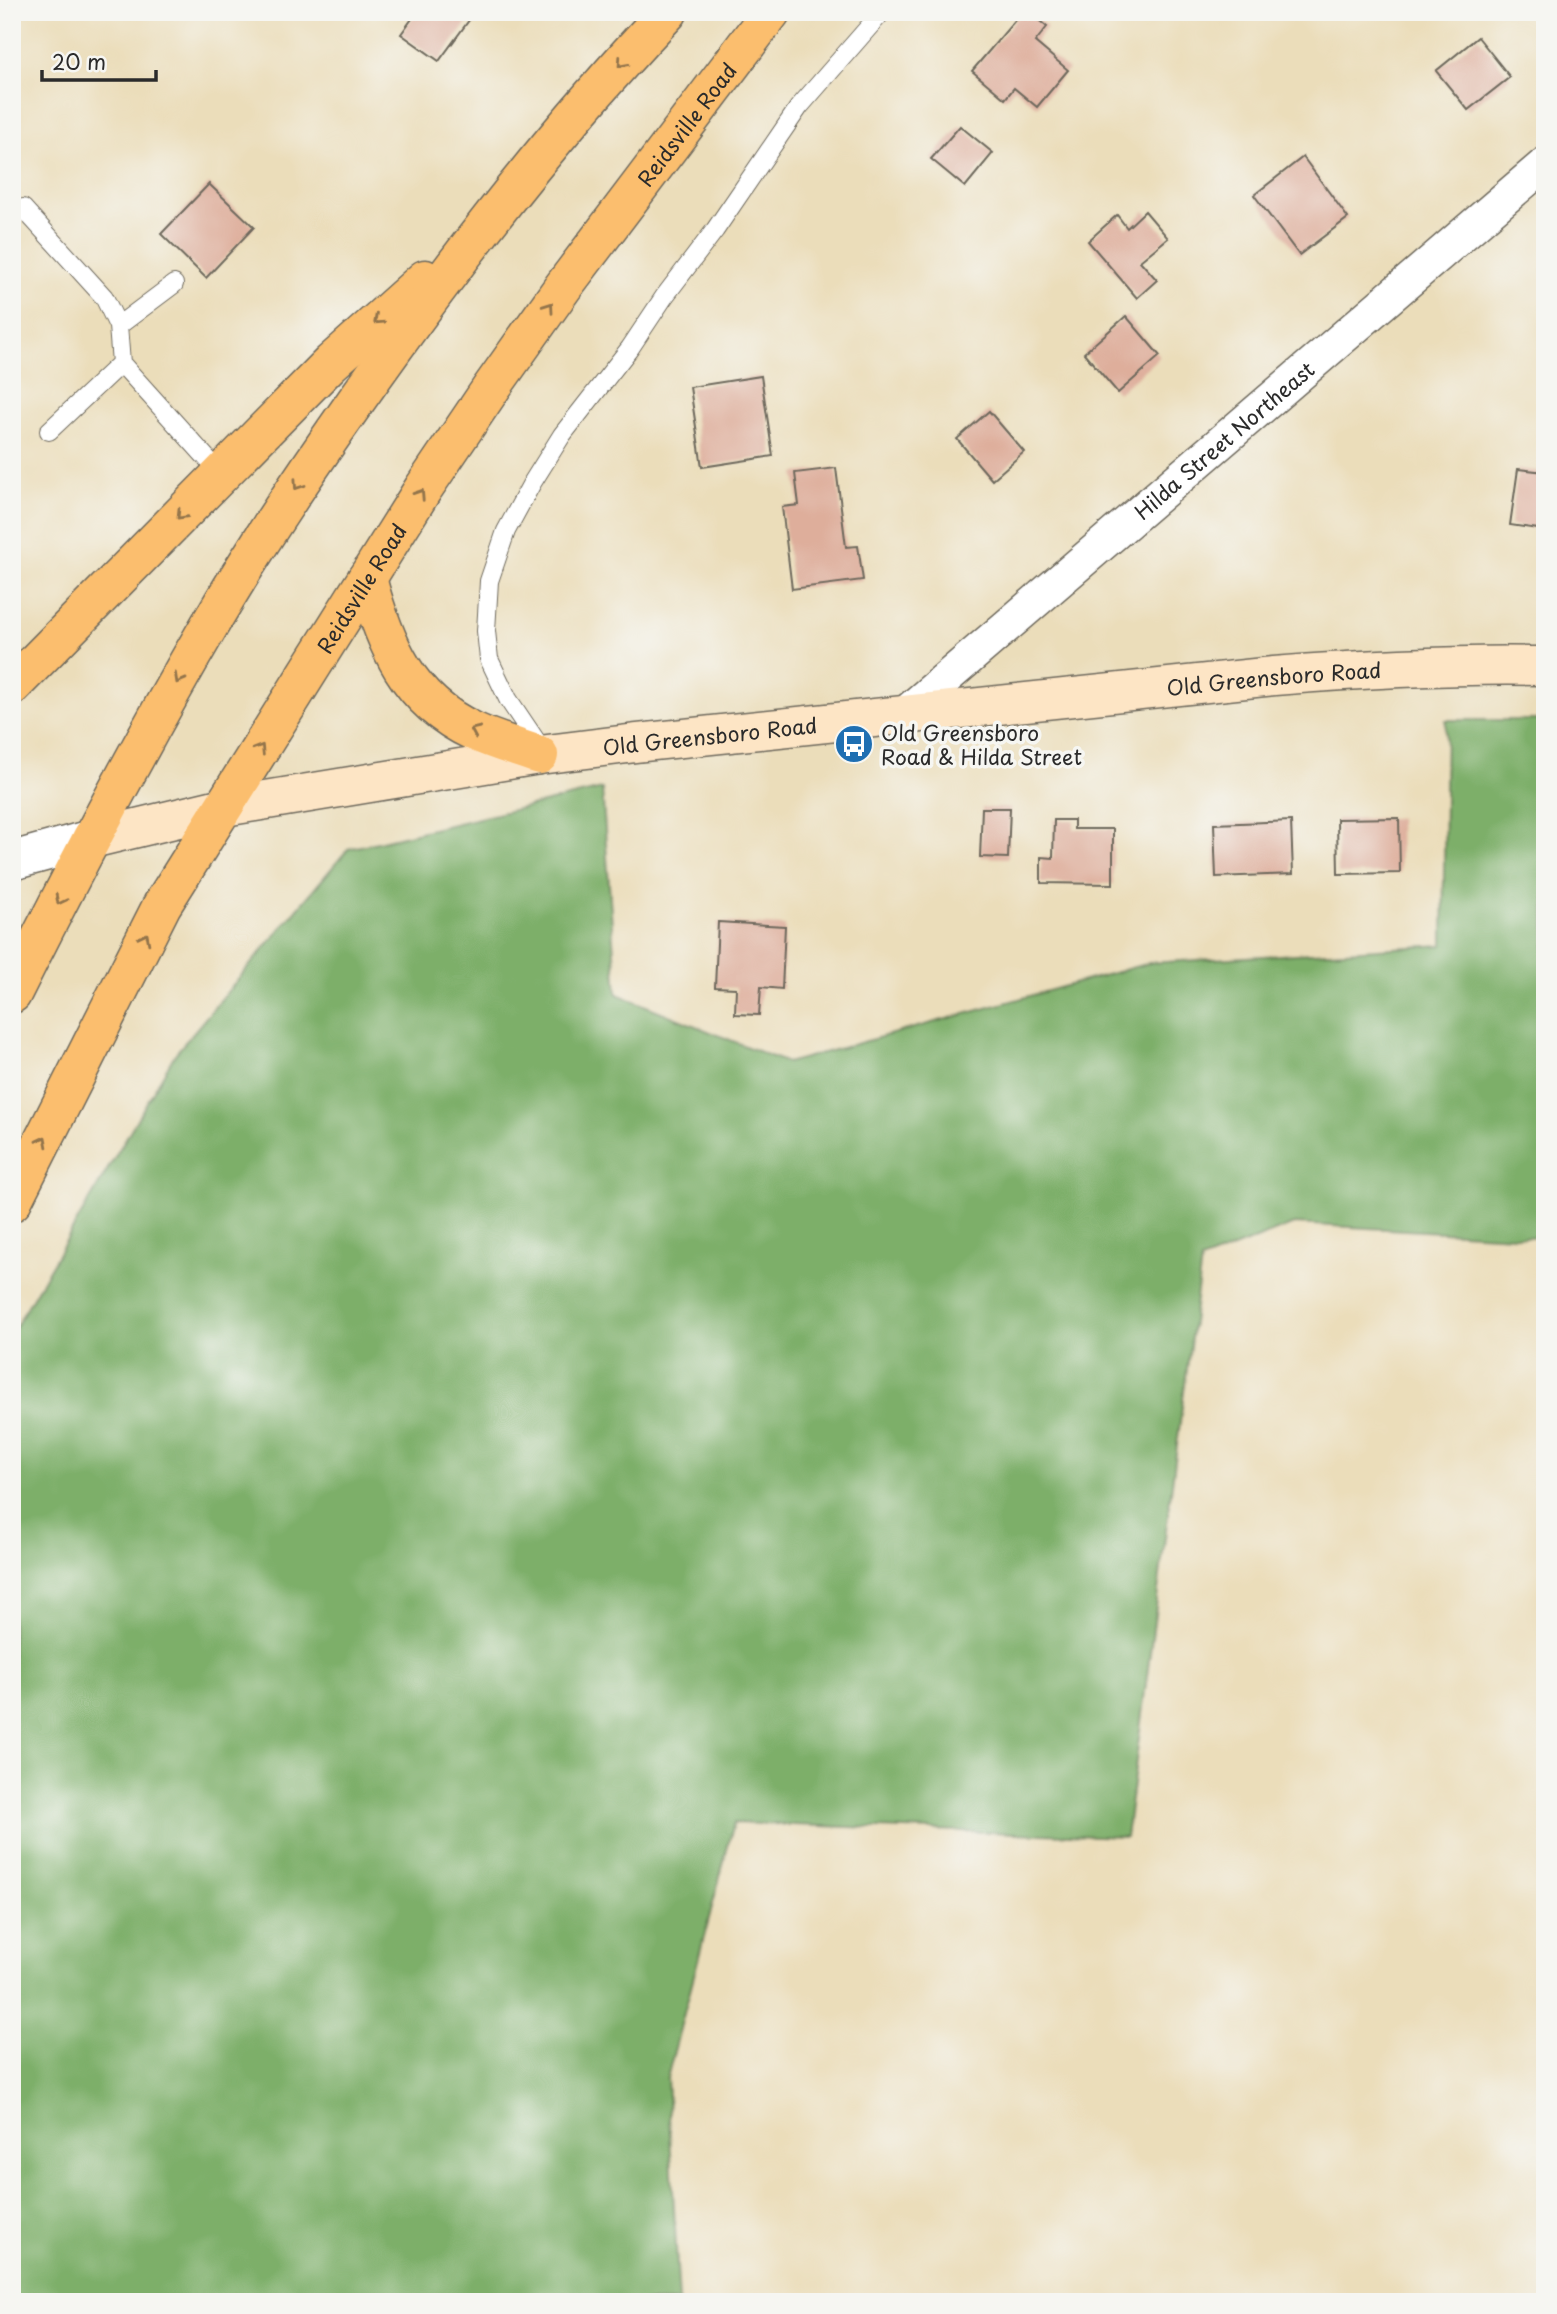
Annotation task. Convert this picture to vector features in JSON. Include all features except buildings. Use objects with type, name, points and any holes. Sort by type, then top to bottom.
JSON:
[{"type":"highway","points":[[12,994],[91,839],[209,627],[269,528],[336,428],[484,226],[561,131],[668,12]]},
{"type":"highway","name":"Reidsville Road","points":[[12,1202],[162,905],[367,578],[484,398],[547,309],[771,12]]},
{"type":"highway","points":[[12,686],[331,363],[484,226]]},
{"type":"highway","points":[[367,578],[386,638],[406,675],[424,698],[446,716],[473,731],[542,755]]},
{"type":"main road","name":"Old Greensboro Road","points":[[91,839],[224,807],[542,755],[1274,676],[1461,664],[1545,666]]},
{"type":"street","name":"Hilda Street Northeast","points":[[902,716],[1545,164]]},
{"type":"street","points":[[12,861],[91,839]]},
{"type":"lane","points":[[542,755],[489,659],[486,631],[489,581],[506,531],[562,435],[630,348],[799,107],[882,12]]},
{"type":"lane","points":[[23,208],[104,297],[118,326],[121,363],[221,474]]},
{"type":"lane","points":[[118,326],[174,284]]},
{"type":"lane","points":[[49,431],[121,363]]},
{"type":"green space","points":[[1446,720],[1545,720],[1545,1235],[1534,1237],[1294,1224],[1201,1261],[1126,1837],[734,1823],[667,2078],[679,2302],[12,2302],[12,1333],[175,1054],[348,849],[602,789],[617,994],[787,1063],[1149,963],[1443,945]]},
{"type":"place","name":"Old Greensboro Road & Hilda Street","points":[[854,744]]}]
